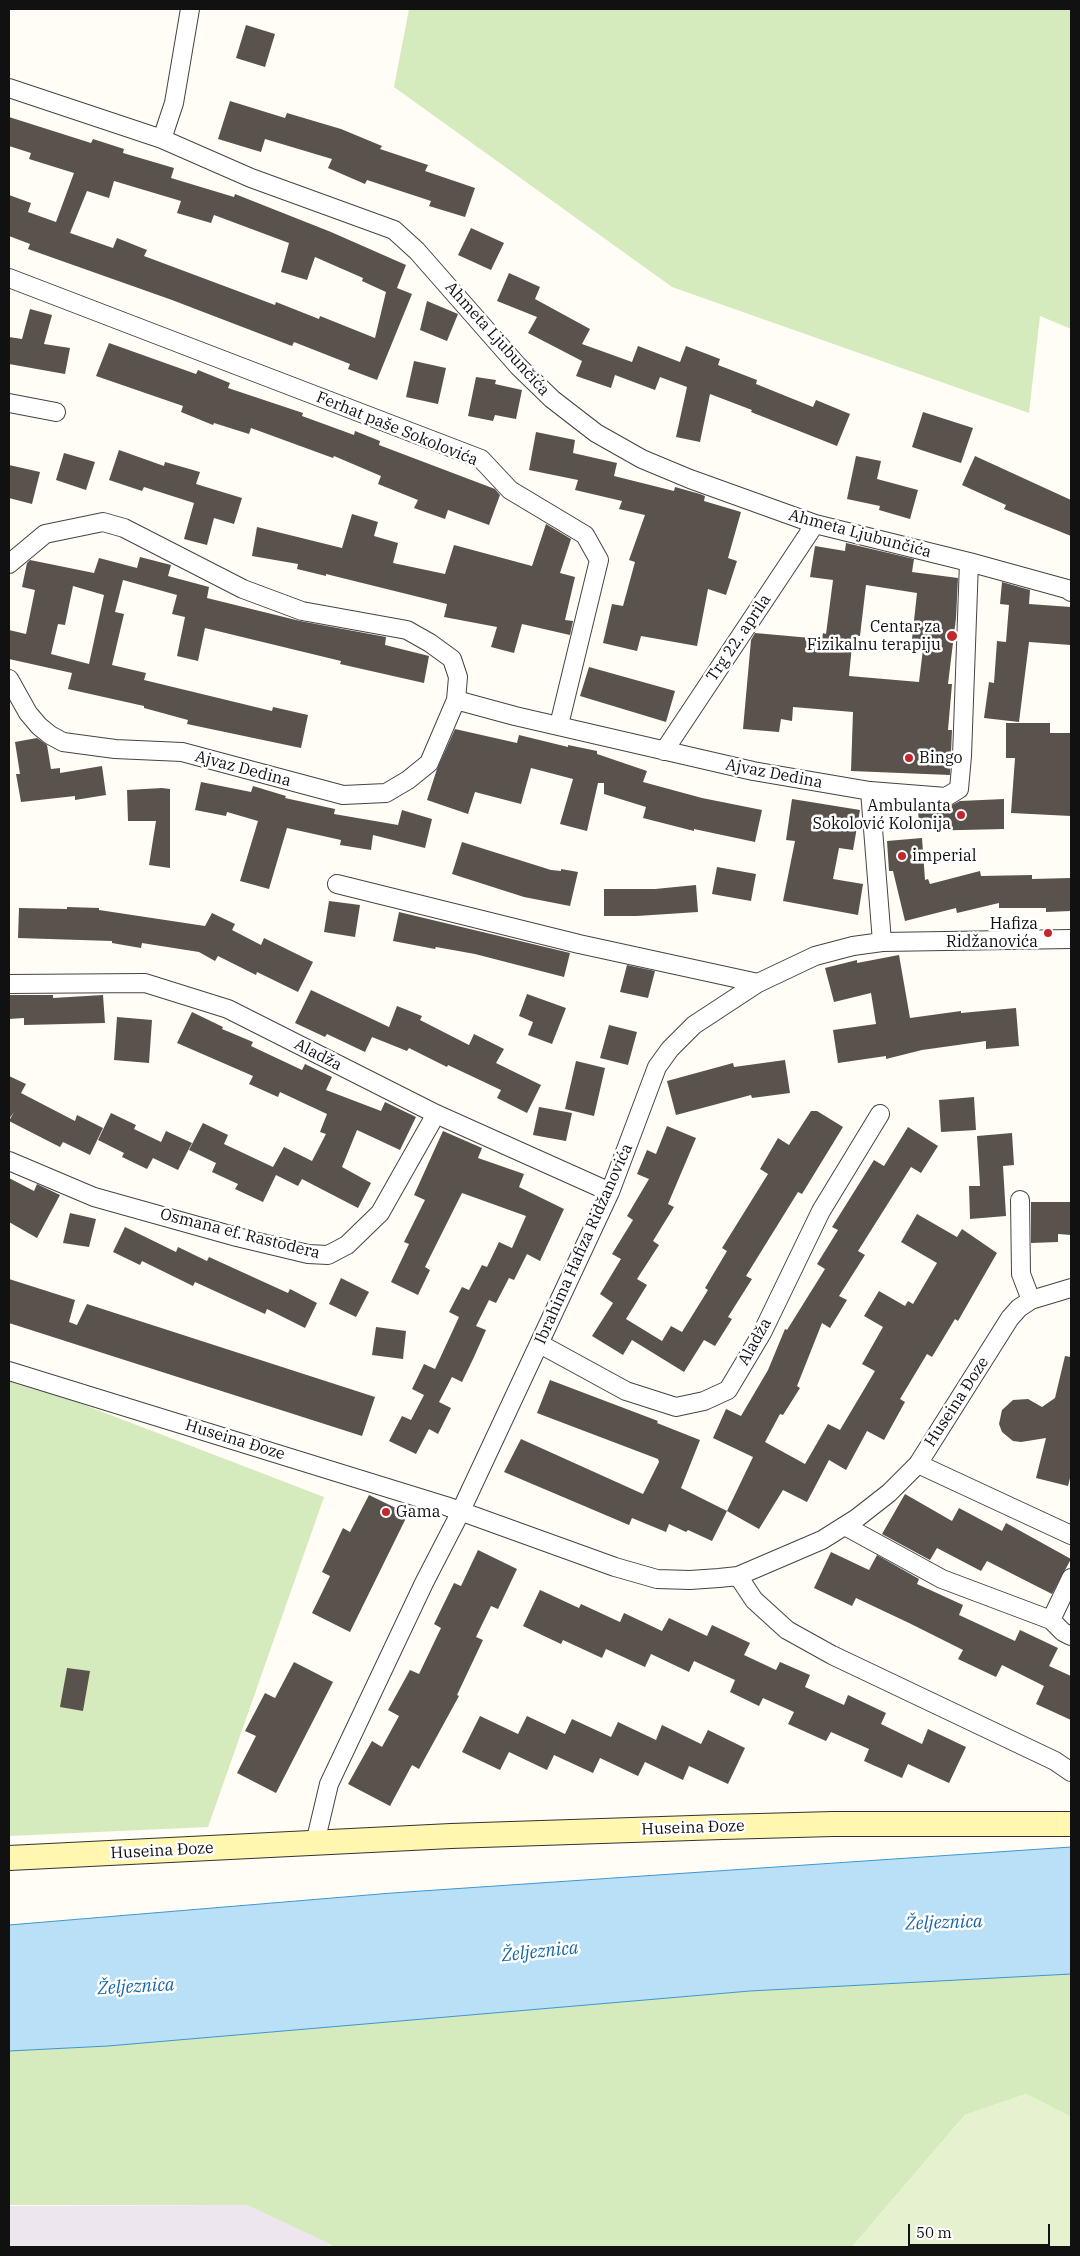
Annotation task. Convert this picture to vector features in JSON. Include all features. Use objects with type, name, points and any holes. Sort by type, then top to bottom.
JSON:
[{"type":"street","points":[[162,139],[174,103],[190,9]]},
{"type":"street","name":"Ahmeta Ljubunčića","points":[[9,88],[162,139],[251,178],[394,230],[417,251],[518,366],[552,399],[596,433],[642,459],[815,524],[969,562],[1067,589],[1071,592]]},
{"type":"street","name":"Ferhat paše Sokolovića","points":[[9,278],[481,460],[510,490],[585,536],[599,560],[559,726]]},
{"type":"street","points":[[9,404],[56,412]]},
{"type":"street","name":"Ajvaz Dedina","points":[[9,564],[45,534],[103,522],[124,528],[243,589],[302,611],[408,630],[452,659],[458,677],[456,700],[429,763],[408,780],[386,793],[343,796],[182,752],[115,749],[63,742],[50,735],[28,714],[9,679]]},
{"type":"street","name":"Trg 22. aprila","points":[[664,751],[815,524]]},
{"type":"street","name":"Ajvaz Dedina","points":[[456,700],[753,771],[870,791],[946,797],[959,789],[962,756],[969,562]]},
{"type":"street","points":[[870,791],[882,942]]},
{"type":"street","points":[[337,884],[579,944],[758,983]]},
{"type":"street","name":"Ibrahima Hafiza Ridžanovića","points":[[460,1511],[610,1192],[657,1067],[670,1049],[694,1026],[758,983],[815,956],[853,946],[882,942],[1071,939]]},
{"type":"street","name":"Aladža","points":[[9,984],[145,983],[228,1010],[436,1114],[610,1192]]},
{"type":"street","name":"Osmana ef. Rastodera","points":[[9,1161],[94,1197],[237,1237],[308,1254],[328,1255],[347,1245],[380,1213],[436,1114]]},
{"type":"street","name":"Aladža","points":[[540,1344],[626,1391],[676,1407],[704,1401],[728,1390],[762,1333],[821,1211],[880,1114]]},
{"type":"street","points":[[1020,1200],[1021,1274],[1031,1300]]},
{"type":"street","name":"Huseina Đoze","points":[[9,1371],[460,1511],[615,1567],[657,1580],[690,1580],[738,1576],[822,1540],[845,1526],[889,1493],[918,1464],[1010,1318],[1031,1300],[1071,1288]]},
{"type":"street","points":[[918,1464],[1071,1535]]},
{"type":"street","points":[[315,1843],[329,1784],[460,1511]]},
{"type":"street","points":[[845,1526],[942,1579],[1051,1620],[1063,1632],[1071,1636]]},
{"type":"street","points":[[738,1576],[754,1600],[788,1630],[832,1655],[1054,1761],[1071,1772]]},
{"type":"street","points":[[1051,1620],[1071,1578]]},
{"type":"street","name":"Huseina Đoze","points":[[9,1858],[451,1836],[750,1826],[1071,1824]]},
{"type":"shaded area","points":[[247,2205],[329,2243],[329,2247],[9,2247],[9,2206]]},
{"type":"green space","points":[[409,9],[1071,9],[1071,329],[1040,316],[1029,413],[672,287],[394,87]]},
{"type":"green space","points":[[9,1376],[324,1497],[208,1827],[9,1836]]},
{"type":"green space","points":[[1058,1973],[1071,1974],[1071,2117],[1026,2094],[965,2115],[852,2247],[332,2247],[328,2243],[247,2205],[9,2205],[9,2050],[232,2035],[750,1991]]},
{"type":"green space","points":[[1026,2094],[1071,2117],[1071,2247],[852,2247],[965,2115]]},
{"type":"water","name":"Željeznica","points":[[1071,1847],[1071,1974],[750,1991],[108,2046],[9,2051],[9,1925],[392,1893]]},
{"type":"building","points":[[246,25],[275,34],[265,67],[236,58]]},
{"type":"building","points":[[230,101],[285,118],[287,113],[341,129],[382,146],[380,149],[428,165],[425,171],[475,188],[465,217],[429,206],[431,201],[367,180],[365,184],[328,168],[332,159],[265,139],[261,152],[218,139]]},
{"type":"building","points":[[9,117],[91,143],[93,139],[124,149],[123,153],[174,168],[171,178],[234,197],[235,194],[331,232],[406,265],[397,288],[412,294],[377,380],[348,369],[350,364],[294,342],[292,346],[172,300],[28,249],[30,244],[9,236],[9,195],[31,203],[28,212],[56,222],[74,173],[29,159],[31,153],[9,146]],"holes":[[[114,181],[181,201],[177,213],[211,223],[214,215],[289,243],[281,272],[307,280],[315,257],[363,278],[362,281],[386,292],[375,338],[320,316],[319,319],[276,302],[275,305],[144,256],[147,250],[117,238],[113,248],[70,233],[87,191],[109,198]]]},
{"type":"building","points":[[471,228],[504,243],[491,270],[458,255]]},
{"type":"building","points":[[509,273],[540,287],[535,299],[590,329],[582,344],[632,362],[638,346],[680,362],[686,346],[720,359],[718,365],[757,380],[756,384],[813,407],[816,400],[850,414],[837,446],[710,394],[700,442],[676,437],[687,387],[660,377],[655,390],[615,375],[611,388],[576,376],[582,361],[528,333],[537,317],[497,301]]},
{"type":"building","points":[[427,301],[458,314],[447,341],[420,330]]},
{"type":"building","points":[[30,309],[52,315],[44,344],[70,348],[65,374],[9,364],[9,337],[22,339]]},
{"type":"building","points":[[109,343],[196,374],[198,370],[230,383],[228,388],[303,413],[302,416],[354,435],[355,431],[380,441],[379,445],[495,489],[500,495],[489,525],[448,510],[445,519],[414,508],[418,500],[378,484],[381,476],[334,456],[333,458],[251,428],[249,434],[214,423],[213,425],[181,412],[183,406],[96,376]]},
{"type":"building","points":[[414,361],[446,368],[438,404],[406,397]]},
{"type":"building","points":[[476,377],[496,380],[495,384],[522,390],[516,419],[495,415],[493,421],[468,416]]},
{"type":"building","points":[[923,412],[973,428],[961,463],[912,447]]},
{"type":"building","points":[[536,432],[575,440],[573,453],[617,463],[614,476],[674,491],[675,487],[700,494],[705,496],[704,501],[741,512],[728,558],[737,561],[726,595],[708,589],[697,646],[641,636],[637,651],[603,643],[612,604],[623,606],[635,562],[629,560],[645,515],[619,509],[622,501],[575,490],[578,480],[529,470]]},
{"type":"building","points":[[119,450],[164,466],[165,462],[200,472],[196,484],[242,498],[234,524],[214,518],[207,545],[184,539],[194,503],[144,487],[142,491],[109,480]]},
{"type":"building","points":[[64,453],[95,462],[86,490],[56,480]]},
{"type":"building","points":[[856,456],[881,461],[877,479],[918,490],[910,519],[879,510],[880,506],[847,499]]},
{"type":"building","points":[[975,456],[1071,500],[1071,536],[1004,509],[1006,505],[962,485]]},
{"type":"building","points":[[9,465],[40,472],[32,504],[9,498]]},
{"type":"building","points":[[352,514],[378,522],[374,536],[398,543],[393,563],[445,574],[454,545],[532,566],[546,524],[571,539],[560,573],[575,577],[565,620],[573,621],[570,635],[522,624],[514,653],[491,647],[497,627],[444,617],[447,604],[326,574],[326,576],[297,569],[298,564],[252,556],[257,527],[342,548]]},
{"type":"building","points":[[846,543],[914,559],[912,572],[958,578],[956,618],[948,684],[952,684],[948,730],[952,730],[950,775],[851,771],[853,712],[793,707],[792,721],[781,719],[779,732],[743,729],[751,640],[755,633],[822,639],[823,633],[826,634],[833,580],[810,577],[815,546],[845,551]],"holes":[[[866,585],[917,593],[912,639],[924,641],[919,682],[849,676],[853,635],[860,636]]]},
{"type":"building","points":[[140,557],[171,565],[168,576],[209,587],[207,598],[300,621],[386,637],[385,645],[429,656],[424,683],[340,664],[341,661],[205,628],[198,661],[177,656],[185,617],[172,614],[177,595],[123,580],[115,612],[124,614],[112,665],[146,673],[144,680],[272,711],[273,707],[308,715],[301,748],[187,724],[188,720],[144,708],[144,706],[68,689],[72,673],[9,659],[9,630],[26,634],[35,590],[22,587],[27,563],[30,560],[94,573],[99,558],[137,568]],"holes":[[[73,586],[104,595],[89,664],[51,654],[58,624],[65,625]]]},
{"type":"building","points":[[1002,582],[1030,590],[1029,604],[1071,607],[1071,645],[1029,642],[1019,722],[984,718],[989,682],[994,683],[997,641],[1006,642],[1009,605],[1000,604]]},
{"type":"building","points":[[589,667],[675,691],[666,722],[580,696]]},
{"type":"building","points":[[1006,723],[1050,723],[1050,733],[1071,733],[1071,816],[1011,813],[1015,758],[1006,758]]},
{"type":"building","points":[[455,729],[517,743],[519,735],[568,747],[568,745],[597,751],[597,754],[647,771],[643,782],[702,798],[762,810],[755,842],[694,829],[694,831],[643,818],[646,807],[604,794],[604,783],[598,783],[587,831],[560,824],[573,779],[531,768],[521,804],[475,792],[468,814],[427,800],[437,769]]},
{"type":"building","points":[[37,738],[47,745],[51,769],[60,768],[60,773],[102,766],[106,795],[75,800],[75,796],[21,802],[16,774],[20,774],[15,742]]},
{"type":"building","points":[[201,782],[251,792],[253,786],[286,796],[285,798],[335,809],[334,814],[398,825],[402,810],[432,819],[425,848],[373,835],[371,850],[340,845],[341,840],[287,828],[269,889],[240,881],[258,821],[227,812],[226,816],[195,810]]},
{"type":"building","points":[[170,789],[170,868],[149,865],[156,821],[128,821],[127,790]]},
{"type":"building","points":[[792,799],[860,810],[853,850],[839,848],[833,879],[863,884],[858,915],[783,901],[795,841],[786,840]]},
{"type":"building","name":"Ambulanta Sokolović Kolonija","points":[[1004,799],[1004,829],[919,831],[918,805],[946,808],[960,801]]},
{"type":"building","points":[[922,838],[925,880],[928,879],[930,884],[980,871],[981,876],[1032,875],[1032,879],[1071,878],[1071,911],[1046,912],[1046,908],[999,908],[999,903],[957,913],[956,908],[905,921],[893,871],[889,871],[887,841]]},
{"type":"building","points":[[462,842],[551,870],[561,871],[561,869],[578,872],[570,906],[524,897],[452,874]]},
{"type":"building","points":[[717,867],[756,874],[751,901],[712,894]]},
{"type":"building","points":[[696,885],[698,912],[604,916],[604,889],[655,889]]},
{"type":"building","points":[[329,901],[360,905],[355,937],[324,932]]},
{"type":"building","points":[[67,907],[99,908],[99,910],[205,926],[212,913],[235,924],[232,930],[261,945],[264,938],[313,962],[298,992],[257,972],[256,975],[218,956],[215,961],[199,952],[142,943],[141,948],[112,943],[112,941],[18,938],[19,908],[67,909]]},
{"type":"building","points":[[399,912],[570,953],[564,977],[475,954],[393,941]]},
{"type":"building","points":[[899,955],[910,1018],[961,1011],[961,1013],[1016,1008],[1019,1046],[986,1049],[986,1041],[922,1050],[886,1059],[886,1056],[838,1063],[833,1030],[876,1024],[871,993],[834,1002],[825,968],[857,960],[857,963]]},
{"type":"building","points":[[627,965],[655,971],[648,998],[620,992]]},
{"type":"building","points":[[311,990],[389,1027],[397,1006],[422,1016],[420,1020],[469,1045],[474,1034],[504,1049],[496,1063],[541,1085],[527,1113],[497,1098],[501,1090],[448,1065],[447,1067],[409,1048],[407,1051],[372,1037],[365,1052],[327,1034],[325,1037],[295,1023]]},
{"type":"building","points":[[527,994],[566,1008],[552,1044],[528,1035],[533,1022],[519,1016]]},
{"type":"building","points":[[9,995],[53,995],[53,998],[103,995],[105,1023],[24,1025],[24,1018],[9,1019]]},
{"type":"building","points":[[192,1012],[223,1027],[222,1029],[253,1042],[251,1046],[302,1070],[305,1064],[332,1077],[326,1090],[381,1111],[385,1102],[416,1117],[400,1150],[357,1130],[342,1167],[371,1183],[358,1208],[302,1179],[298,1186],[276,1175],[263,1202],[235,1189],[238,1184],[212,1172],[216,1163],[189,1150],[203,1123],[228,1135],[224,1144],[273,1167],[284,1147],[312,1161],[326,1134],[320,1132],[327,1114],[280,1092],[278,1097],[249,1084],[253,1076],[177,1043]]},
{"type":"building","points":[[117,1017],[152,1020],[149,1063],[114,1060]]},
{"type":"building","points":[[609,1025],[637,1032],[628,1065],[600,1058]]},
{"type":"building","points":[[785,1060],[790,1093],[752,1098],[751,1095],[676,1115],[667,1081],[733,1063],[734,1067]]},
{"type":"building","points":[[576,1061],[605,1068],[594,1116],[565,1109]]},
{"type":"building","points":[[9,1076],[26,1084],[21,1093],[75,1121],[77,1115],[103,1128],[90,1155],[63,1142],[60,1147],[9,1121],[14,1112],[9,1119]]},
{"type":"building","points":[[974,1097],[976,1130],[941,1132],[939,1100]]},
{"type":"building","points":[[539,1107],[572,1113],[566,1141],[533,1135]]},
{"type":"building","points":[[811,1111],[817,1111],[843,1127],[802,1194],[798,1192],[746,1276],[752,1279],[728,1317],[732,1319],[715,1346],[704,1340],[684,1372],[632,1340],[623,1355],[592,1336],[613,1303],[600,1294],[621,1259],[612,1254],[633,1220],[627,1216],[649,1179],[637,1174],[647,1150],[656,1154],[667,1126],[696,1138],[668,1204],[674,1207],[653,1241],[659,1245],[637,1279],[647,1285],[626,1319],[662,1341],[671,1326],[682,1332],[708,1290],[705,1288],[727,1251],[722,1248],[768,1174],[760,1169],[778,1138],[789,1145]]},
{"type":"building","points":[[111,1113],[136,1125],[134,1129],[161,1142],[166,1131],[192,1143],[178,1170],[153,1158],[147,1169],[122,1157],[124,1153],[98,1140]]},
{"type":"building","points":[[908,1127],[938,1146],[921,1173],[911,1167],[858,1251],[865,1255],[839,1296],[847,1300],[830,1328],[822,1323],[797,1386],[800,1388],[783,1415],[780,1414],[765,1442],[805,1464],[828,1424],[840,1430],[875,1371],[862,1364],[883,1327],[864,1316],[879,1291],[905,1306],[908,1301],[913,1304],[937,1263],[901,1242],[917,1214],[957,1237],[962,1229],[997,1253],[958,1321],[955,1319],[932,1357],[927,1354],[900,1399],[905,1402],[884,1440],[867,1431],[846,1470],[829,1460],[807,1502],[783,1490],[759,1529],[727,1511],[753,1457],[713,1438],[726,1409],[741,1416],[768,1370],[785,1329],[787,1330],[825,1269],[817,1264],[838,1230],[832,1227],[874,1160],[884,1166]]},
{"type":"building","points":[[443,1131],[482,1148],[478,1158],[524,1174],[519,1187],[564,1209],[540,1261],[527,1254],[514,1280],[509,1278],[496,1303],[489,1300],[476,1326],[486,1330],[462,1382],[452,1377],[439,1402],[451,1408],[438,1434],[429,1429],[416,1454],[389,1441],[402,1416],[411,1420],[424,1395],[412,1389],[424,1364],[435,1369],[459,1317],[449,1312],[462,1287],[469,1290],[482,1265],[487,1267],[499,1242],[512,1248],[526,1216],[462,1193],[425,1267],[430,1270],[418,1295],[391,1282],[409,1244],[404,1242],[425,1200],[414,1195]]},
{"type":"building","points":[[1012,1133],[1014,1165],[1003,1166],[1006,1216],[970,1219],[969,1186],[980,1186],[977,1136]]},
{"type":"building","points":[[9,1178],[34,1191],[37,1184],[60,1195],[37,1238],[9,1222]]},
{"type":"building","points":[[1031,1202],[1071,1202],[1071,1235],[1058,1234],[1058,1242],[1031,1243]]},
{"type":"building","points":[[70,1213],[96,1219],[89,1247],[63,1243]]},
{"type":"building","points":[[125,1227],[176,1252],[178,1247],[207,1261],[209,1257],[288,1293],[290,1289],[317,1303],[305,1328],[267,1309],[265,1314],[195,1282],[193,1286],[142,1261],[140,1265],[113,1252]]},
{"type":"building","points":[[341,1278],[369,1292],[356,1317],[329,1304]]},
{"type":"building","points":[[9,1279],[75,1300],[69,1322],[77,1325],[87,1304],[375,1397],[362,1436],[9,1323]]},
{"type":"building","points":[[376,1327],[406,1331],[403,1359],[372,1355]]},
{"type":"building","points":[[1065,1356],[1071,1357],[1071,1474],[1068,1486],[1036,1478],[1046,1438],[1021,1442],[1013,1441],[1002,1432],[999,1424],[1002,1410],[1013,1400],[1028,1399],[1042,1407],[1055,1398]]},
{"type":"building","points":[[550,1380],[658,1421],[657,1423],[700,1440],[681,1488],[727,1511],[712,1541],[669,1524],[666,1532],[632,1518],[629,1525],[504,1472],[521,1439],[643,1494],[659,1462],[658,1459],[537,1413]]},
{"type":"building","points":[[905,1494],[952,1521],[959,1508],[1002,1531],[1006,1523],[1071,1559],[1052,1594],[987,1561],[981,1571],[937,1548],[930,1560],[882,1534]]},
{"type":"building","points":[[369,1495],[408,1514],[350,1632],[312,1613],[330,1576],[322,1572],[343,1528],[350,1532]]},
{"type":"building","points":[[478,1550],[517,1569],[498,1609],[491,1606],[476,1637],[483,1640],[457,1695],[459,1696],[419,1769],[412,1765],[390,1806],[348,1784],[372,1741],[382,1747],[399,1716],[388,1710],[410,1670],[419,1674],[441,1628],[434,1624],[454,1583],[461,1586]]},
{"type":"building","points":[[831,1552],[869,1570],[877,1555],[919,1579],[917,1584],[963,1605],[959,1615],[1015,1641],[1020,1630],[1058,1648],[1049,1666],[1071,1676],[1071,1720],[1036,1704],[1044,1686],[1002,1665],[996,1677],[958,1659],[963,1650],[909,1623],[856,1598],[852,1606],[814,1588]]},
{"type":"building","points":[[540,1590],[579,1608],[581,1604],[620,1622],[624,1613],[662,1631],[669,1618],[707,1636],[712,1625],[750,1643],[744,1655],[776,1670],[780,1662],[810,1675],[805,1687],[844,1705],[848,1695],[886,1713],[881,1724],[922,1744],[928,1729],[966,1747],[949,1783],[908,1764],[902,1778],[864,1761],[869,1749],[831,1732],[826,1741],[788,1724],[794,1712],[763,1698],[759,1706],[730,1692],[735,1680],[694,1661],[689,1672],[651,1654],[645,1667],[606,1649],[602,1658],[563,1640],[561,1644],[523,1626]]},
{"type":"building","points":[[294,1662],[333,1682],[276,1793],[237,1773],[256,1736],[245,1731],[265,1693],[275,1698]]},
{"type":"building","points":[[67,1668],[90,1671],[83,1711],[60,1707]]},
{"type":"building","points":[[480,1716],[518,1734],[527,1716],[565,1734],[572,1719],[611,1737],[618,1722],[656,1740],[662,1725],[701,1744],[708,1730],[745,1748],[728,1784],[689,1766],[683,1780],[645,1762],[638,1776],[600,1758],[593,1773],[554,1755],[547,1770],[509,1752],[500,1770],[462,1752]]},
{"type":"place","name":"Centar za Fizikalnu terapiju","points":[[952,636]]},
{"type":"place","name":"Bingo","points":[[909,758]]},
{"type":"place","name":"Ambulanta Sokolović Kolonija","points":[[961,815]]},
{"type":"place","name":"imperial","points":[[902,856]]},
{"type":"place","name":"Hafiza Ridžanovića","points":[[1048,933]]},
{"type":"place","name":"Gama","points":[[386,1512]]}]
